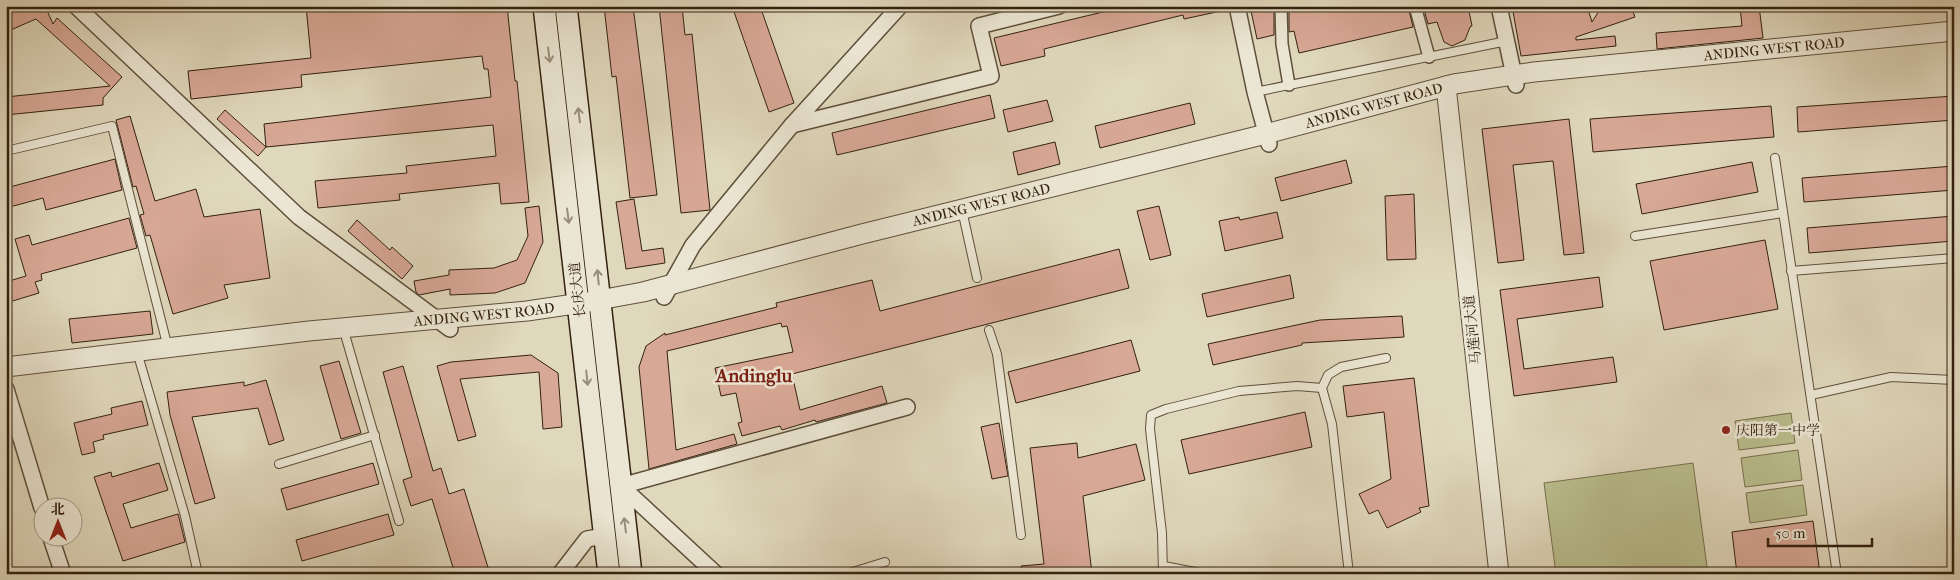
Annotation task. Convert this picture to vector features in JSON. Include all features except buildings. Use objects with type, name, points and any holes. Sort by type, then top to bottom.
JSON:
[{"type":"main road","name":"长庆大道","points":[[544,6],[609,574]]},
{"type":"main road","name":"长庆大道","points":[[566,6],[631,574]]},
{"type":"street","points":[[76,6],[299,217],[443,324]]},
{"type":"street","points":[[668,291],[693,245],[792,125],[900,6]]},
{"type":"street","points":[[792,125],[991,76],[979,26],[1059,6]]},
{"type":"street","points":[[1237,6],[1267,139]]},
{"type":"street","points":[[1281,6],[1282,44],[1289,85]]},
{"type":"street","points":[[1415,6],[1429,57]]},
{"type":"street","points":[[1499,6],[1515,79]]},
{"type":"street","name":"ANDING WEST ROAD","points":[[6,378],[579,309],[668,291],[964,219],[1440,93],[1515,79],[1954,31]]},
{"type":"street","name":"ANDING WEST ROAD","points":[[1515,79],[1954,42]]},
{"type":"street","name":"马莲河大道","points":[[1440,93],[1487,574]]},
{"type":"street","name":"马莲河大道","points":[[1440,93],[1500,574]]},
{"type":"street","name":"ANDING WEST ROAD","points":[[668,291],[862,234],[1267,139]]},
{"type":"street","name":"ANDING WEST ROAD","points":[[6,367],[309,331],[443,324]]},
{"type":"street","points":[[6,390],[39,498]]},
{"type":"street","points":[[621,486],[907,407]]},
{"type":"street","points":[[621,486],[716,574]]},
{"type":"street","points":[[560,574],[587,539],[604,536]]},
{"type":"street","points":[[55,548],[62,574]]},
{"type":"lane","points":[[1255,92],[1507,41]]},
{"type":"lane","points":[[6,151],[112,126],[168,348]]},
{"type":"lane","points":[[1776,158],[1837,574]]},
{"type":"lane","points":[[1635,236],[1783,213]]},
{"type":"lane","points":[[964,219],[978,278]]},
{"type":"lane","points":[[1792,271],[1954,258]]},
{"type":"lane","points":[[989,330],[997,354],[1021,535]]},
{"type":"lane","points":[[346,338],[399,521]]},
{"type":"lane","points":[[1349,574],[1332,424],[1322,388],[1328,375],[1342,367],[1386,358]]},
{"type":"lane","points":[[140,362],[185,516],[198,574]]},
{"type":"lane","points":[[1811,395],[1891,376],[1954,380]]},
{"type":"lane","points":[[1206,574],[1163,570],[1150,429],[1151,415],[1166,409],[1239,391],[1297,386],[1322,388]]},
{"type":"lane","points":[[279,464],[375,435]]},
{"type":"lane","points":[[846,574],[885,562]]},
{"type":"green space","points":[[1791,413],[1795,443],[1739,450],[1735,421]]},
{"type":"green space","points":[[1798,450],[1802,480],[1745,487],[1741,458]]},
{"type":"green space","points":[[1693,463],[1708,574],[1556,574],[1544,483]]},
{"type":"green space","points":[[1803,485],[1807,515],[1750,523],[1746,493]]},
{"type":"place","name":"庆阳第一中学","points":[[1726,430]]},
{"type":"district","name":"Andinglu","points":[[754,375]]}]
